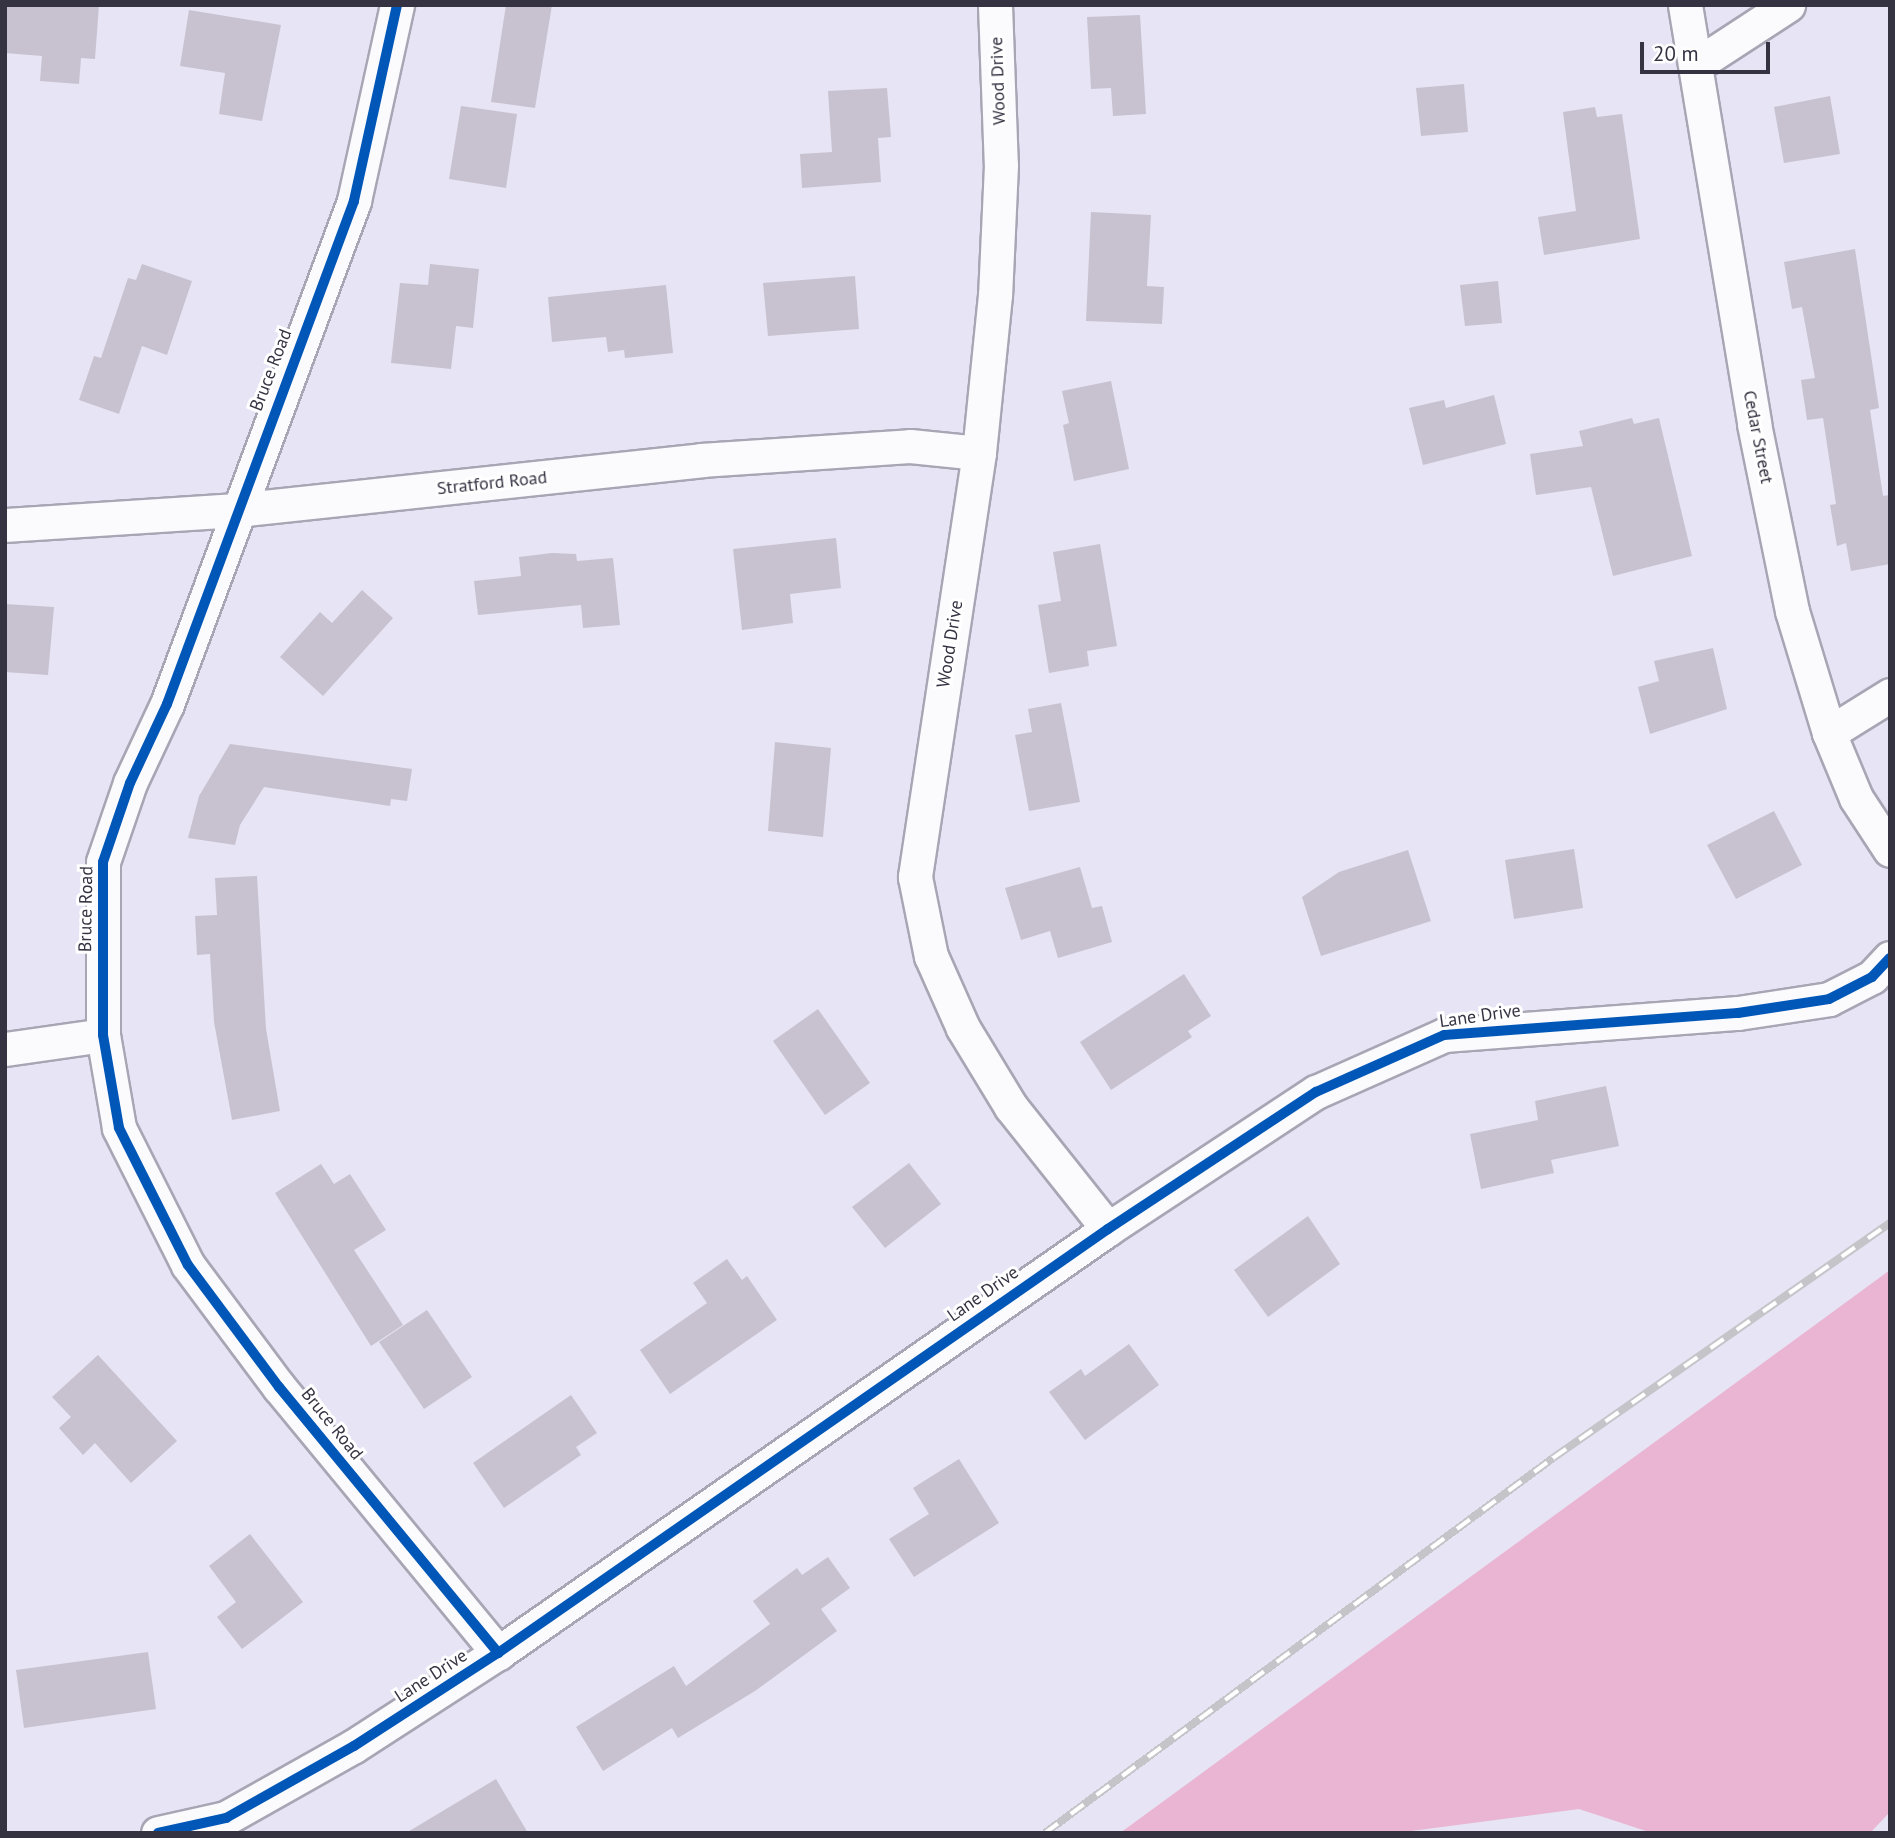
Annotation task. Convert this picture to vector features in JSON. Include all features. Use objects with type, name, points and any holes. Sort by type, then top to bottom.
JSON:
[{"type":"street","name":"Bruce Road","points":[[397,5],[354,201],[236,510],[167,704],[130,783],[103,862],[103,1035],[119,1128],[188,1265],[279,1387],[498,1653]]},
{"type":"street","name":"Wood Drive","points":[[995,5],[1001,165],[995,295],[979,453],[915,877],[931,956],[963,1028],[1012,1107],[1108,1229]]},
{"type":"street","name":"Cedar Street","points":[[1685,5],[1757,438],[1792,611],[1829,733],[1856,798],[1890,850]]},
{"type":"street","points":[[1696,65],[1788,5]]},
{"type":"street","name":"Stratford Road","points":[[5,525],[236,510],[701,460],[910,446],[979,453]]},
{"type":"street","points":[[1829,733],[1890,695]]},
{"type":"street","name":"Lane Drive","points":[[158,1833],[226,1818],[354,1746],[498,1653],[1108,1229],[1316,1093],[1444,1035],[1738,1013],[1829,999],[1872,978],[1890,958]]},
{"type":"street","points":[[5,1049],[103,1035]]},
{"type":"shaded area","points":[[1890,1270],[1890,1812],[1870,1833],[1652,1833],[1579,1809],[1396,1833],[1120,1833]]},
{"type":"building","points":[[5,5],[99,5],[95,59],[81,58],[79,84],[40,81],[42,56],[5,53]]},
{"type":"building","points":[[506,5],[552,5],[535,108],[491,102]]},
{"type":"building","points":[[189,10],[281,25],[262,121],[219,114],[225,73],[180,66]]},
{"type":"building","points":[[1140,15],[1146,114],[1113,116],[1111,88],[1091,89],[1087,17]]},
{"type":"building","points":[[1464,84],[1468,132],[1421,136],[1416,88]]},
{"type":"building","points":[[887,88],[891,137],[878,138],[881,182],[802,188],[800,154],[832,152],[828,91]]},
{"type":"building","points":[[1830,96],[1840,154],[1784,163],[1774,107]]},
{"type":"building","points":[[461,106],[517,114],[506,188],[449,179]]},
{"type":"building","points":[[1595,107],[1597,117],[1622,114],[1640,239],[1544,255],[1538,217],[1576,211],[1563,112]]},
{"type":"building","points":[[1091,212],[1151,215],[1147,286],[1164,287],[1162,324],[1086,321]]},
{"type":"building","points":[[1855,249],[1879,408],[1870,410],[1883,496],[1890,495],[1890,564],[1851,571],[1846,543],[1837,546],[1830,505],[1836,504],[1823,418],[1807,420],[1801,380],[1815,378],[1802,307],[1792,309],[1784,262]]},
{"type":"building","points":[[142,264],[192,281],[167,355],[142,346],[119,414],[79,400],[94,356],[101,358],[128,278],[136,280]]},
{"type":"building","points":[[430,264],[479,269],[473,328],[456,326],[451,369],[391,363],[400,283],[428,285]]},
{"type":"building","points":[[855,276],[859,329],[768,336],[763,283]]},
{"type":"building","points":[[1498,281],[1502,323],[1465,326],[1460,285]]},
{"type":"building","points":[[666,285],[673,353],[625,358],[624,350],[608,352],[606,337],[552,342],[548,297]]},
{"type":"building","points":[[1111,381],[1129,469],[1074,481],[1063,425],[1069,423],[1062,391]]},
{"type":"building","points":[[1494,395],[1506,444],[1423,465],[1409,408],[1444,400],[1446,408]]},
{"type":"building","points":[[1632,418],[1634,424],[1659,418],[1692,556],[1613,576],[1591,487],[1536,495],[1530,454],[1583,446],[1579,431]]},
{"type":"building","points":[[836,538],[841,588],[790,594],[793,623],[742,630],[733,549]]},
{"type":"building","points":[[1100,544],[1117,646],[1087,651],[1089,666],[1049,673],[1038,605],[1061,601],[1053,552]]},
{"type":"building","points":[[552,553],[576,554],[577,561],[613,558],[620,625],[583,628],[581,605],[478,615],[474,581],[521,576],[519,557]]},
{"type":"building","points":[[362,590],[393,618],[323,696],[280,657],[320,612],[332,623]]},
{"type":"building","points":[[5,604],[54,607],[48,675],[5,672]]},
{"type":"building","points":[[1713,648],[1727,709],[1650,734],[1638,687],[1659,681],[1654,661]]},
{"type":"building","points":[[1061,703],[1080,802],[1029,811],[1015,735],[1032,732],[1028,709]]},
{"type":"building","points":[[775,742],[831,748],[823,837],[768,831]]},
{"type":"building","points":[[230,744],[412,769],[407,801],[391,799],[390,806],[264,787],[240,825],[235,845],[188,838],[199,796]]},
{"type":"building","points":[[1774,811],[1802,865],[1736,899],[1707,845]]},
{"type":"building","points":[[1574,849],[1583,908],[1514,919],[1505,860]]},
{"type":"building","points":[[1408,850],[1431,921],[1321,956],[1302,897],[1339,872]]},
{"type":"building","points":[[1080,867],[1092,908],[1102,906],[1112,942],[1058,958],[1050,931],[1021,940],[1005,888]]},
{"type":"building","points":[[257,876],[266,1029],[280,1111],[232,1120],[214,1022],[210,954],[197,955],[195,916],[217,915],[215,878]]},
{"type":"building","points":[[1184,974],[1211,1016],[1188,1031],[1192,1037],[1111,1090],[1080,1042]]},
{"type":"building","points":[[818,1009],[870,1083],[825,1115],[773,1041]]},
{"type":"building","points":[[1606,1086],[1619,1146],[1551,1160],[1554,1173],[1481,1189],[1470,1134],[1538,1120],[1535,1101]]},
{"type":"building","points":[[909,1163],[941,1204],[885,1248],[852,1207]]},
{"type":"building","points":[[321,1164],[334,1184],[350,1174],[386,1230],[354,1250],[403,1325],[371,1346],[275,1193]]},
{"type":"building","points":[[1308,1216],[1340,1264],[1268,1317],[1234,1270]]},
{"type":"building","points":[[727,1259],[742,1280],[747,1276],[777,1320],[670,1394],[640,1350],[707,1303],[693,1283]]},
{"type":"building","points":[[427,1310],[472,1377],[424,1409],[379,1342]]},
{"type":"building","points":[[1129,1344],[1159,1385],[1085,1440],[1049,1392],[1081,1369],[1085,1376]]},
{"type":"building","points":[[98,1355],[177,1441],[131,1483],[95,1443],[83,1455],[59,1428],[71,1417],[52,1397]]},
{"type":"building","points":[[571,1395],[597,1433],[576,1447],[581,1455],[504,1508],[473,1463]]},
{"type":"building","points":[[959,1459],[999,1523],[914,1577],[889,1539],[929,1514],[913,1488]]},
{"type":"building","points":[[250,1534],[303,1602],[242,1649],[217,1617],[236,1602],[209,1566]]},
{"type":"building","points":[[828,1557],[850,1588],[821,1609],[837,1631],[755,1691],[678,1738],[672,1728],[603,1771],[576,1727],[674,1666],[686,1686],[770,1624],[753,1601],[797,1568],[802,1575]]},
{"type":"building","points":[[148,1652],[156,1709],[24,1728],[16,1670]]},
{"type":"building","points":[[496,1779],[528,1833],[406,1833]]},
{"type":"railway","points":[[1045,1833],[1553,1458],[1890,1223]]},
{"type":"cycle path","points":[[397,5],[354,201],[167,704],[130,783],[103,862],[103,1035],[119,1128],[188,1265],[279,1387],[498,1653]]},
{"type":"cycle path","points":[[158,1833],[226,1818],[354,1746],[498,1653],[1108,1229],[1316,1092],[1444,1035],[1738,1013],[1829,999],[1872,977],[1890,958]]}]
